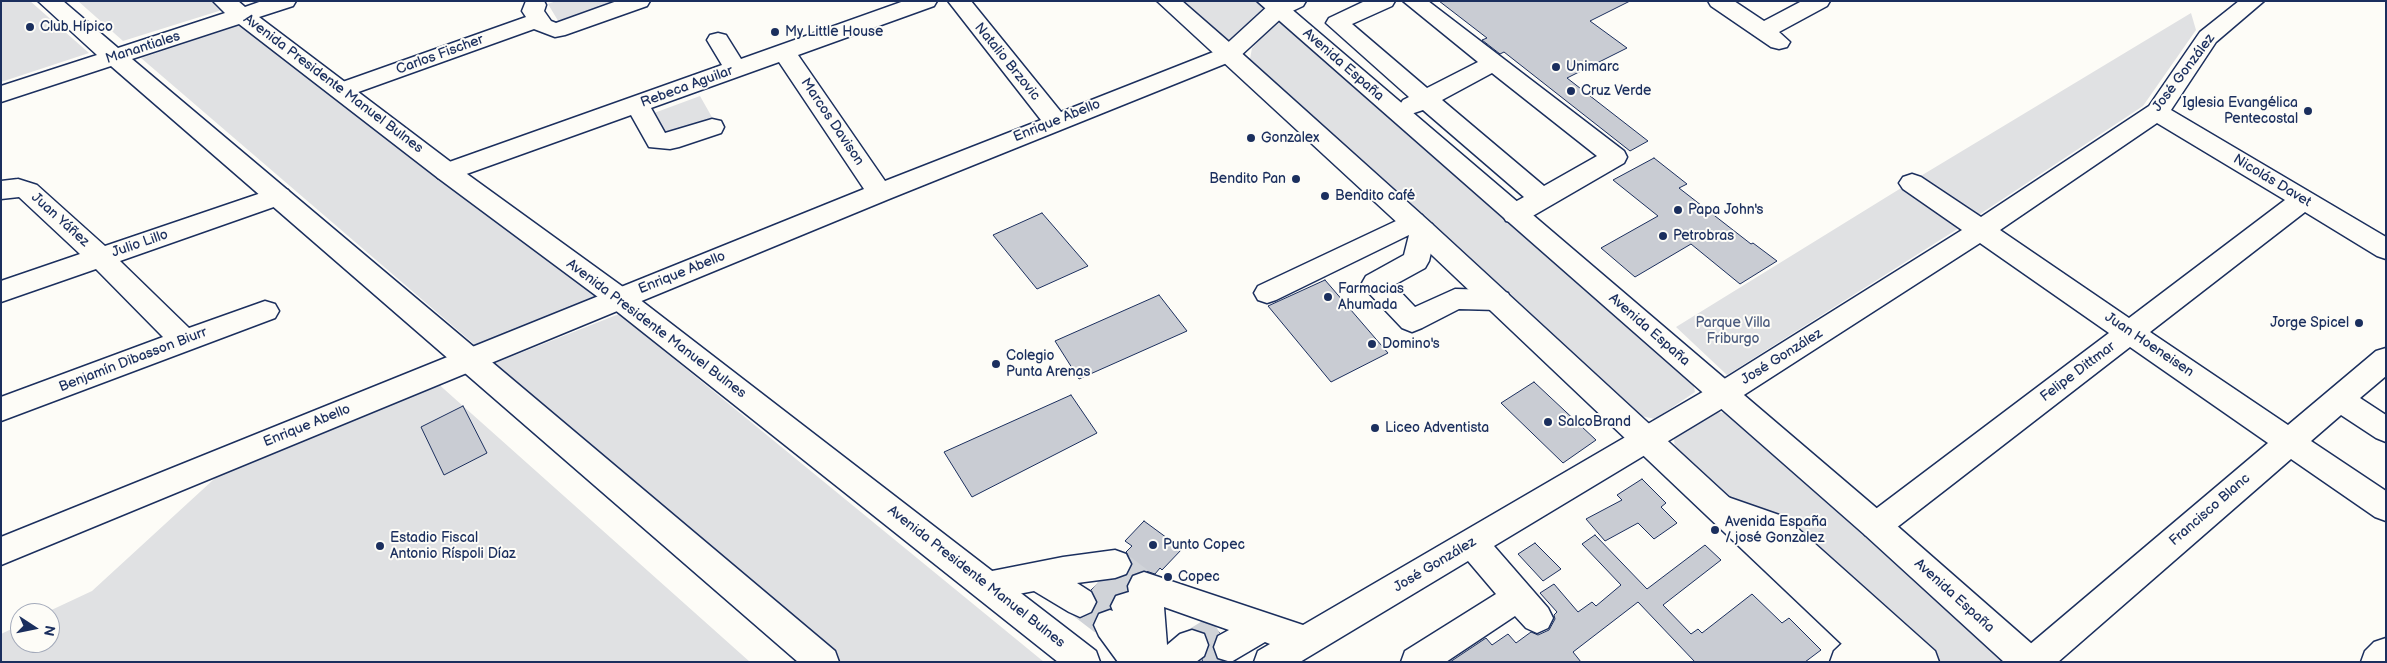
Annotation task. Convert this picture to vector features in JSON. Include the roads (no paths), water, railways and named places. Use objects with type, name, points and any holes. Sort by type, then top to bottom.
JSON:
[{"type":"street","points":[[49,1],[823,662]]},
{"type":"street","name":"Manantiales","points":[[1,94],[114,57],[233,8],[285,1]]},
{"type":"street","name":"Carlos Fischer","points":[[342,90],[539,10],[545,28],[561,29],[639,1]]},
{"type":"street","name":"Rebeca Aguilar","points":[[447,172],[926,1]]},
{"type":"street","name":"Natalio Brzovic","points":[[959,1],[1056,122]]},
{"type":"street","points":[[1168,1],[1418,226],[1719,507],[1865,656]]},
{"type":"street","points":[[1384,1],[1337,23],[1542,198]]},
{"type":"street","points":[[1414,1],[1615,157],[1515,214]]},
{"type":"street","points":[[1719,1],[1771,36],[1819,1]]},
{"type":"street","name":"José González","points":[[1270,662],[1723,394],[1981,230],[2157,112],[2208,37],[2247,2]]},
{"type":"street","name":"Enrique Abello","points":[[1,551],[880,193],[1229,54],[1280,4]]},
{"type":"street","name":"Avenida España","points":[[1280,4],[1398,113],[1876,526],[2028,662]]},
{"type":"street","name":"Avenida Presidente Manuel Bulnes","points":[[233,8],[447,172],[620,299],[1084,662]]},
{"type":"street","points":[[718,40],[736,69]]},
{"type":"street","name":"Marcos Davison","points":[[784,52],[880,193]]},
{"type":"street","points":[[1398,113],[1494,63]]},
{"type":"street","points":[[637,104],[658,141],[670,141],[712,127]]},
{"type":"street","name":"Nicolás Davet","points":[[2157,112],[2386,249]]},
{"type":"street","name":"Juan Hoeneisen","points":[[1912,183],[2386,508]]},
{"type":"street","name":"Juan Yáñez","points":[[10,189],[28,191],[101,258],[184,341]]},
{"type":"street","name":"Julio Lillo","points":[[1,292],[279,196]]},
{"type":"street","name":"Felipe Dittmar","points":[[1876,526],[2303,200]]},
{"type":"street","points":[[1267,293],[1418,226]]},
{"type":"street","points":[[1418,226],[1416,261],[1375,283],[1412,321],[1455,299],[1498,300]]},
{"type":"street","name":"Benjamín Dibasson Biurr","points":[[1,409],[265,311]]},
{"type":"street","name":"Francisco Blanc","points":[[2034,662],[2386,359]]},
{"type":"street","points":[[2339,399],[2386,430]]},
{"type":"street","points":[[1719,507],[1774,526],[1923,662]]},
{"type":"street","points":[[1417,662],[1527,607],[1472,543]]},
{"type":"street","points":[[988,586],[1037,576],[1097,583],[1037,576]]},
{"type":"street","points":[[1127,605],[1263,626],[1305,641]]},
{"type":"street","points":[[1127,605],[1138,662]]},
{"type":"street","points":[[1127,605],[1146,662]]},
{"type":"street","points":[[1127,605],[1150,623],[1151,662]]},
{"type":"street","points":[[1203,646],[1263,626]]},
{"type":"street","points":[[2377,662],[2386,653]]},
{"type":"tunnel","points":[[1115,564],[1144,586]]},
{"type":"tunnel","points":[[1097,583],[1127,606]]},
{"type":"tunnel","points":[[1080,602],[1110,625]]},
{"type":"tunnel","points":[[1192,645],[1218,629]]},
{"type":"tunnel","points":[[1204,662],[1230,647]]},
{"type":"place","name":"Club Hípico","points":[[30,27]]},
{"type":"place","name":"My Little House","points":[[775,32]]},
{"type":"place","name":"Unimarc","points":[[1556,67]]},
{"type":"place","name":"Cruz Verde","points":[[1571,91]]},
{"type":"place","name":"Iglesia Evangélica Pentecostal","points":[[2308,111]]},
{"type":"place","name":"Gonzalex","points":[[1251,138]]},
{"type":"place","name":"Bendito Pan","points":[[1296,179]]},
{"type":"place","name":"Bendito café","points":[[1325,196]]},
{"type":"place","name":"Papa John's","points":[[1678,210]]},
{"type":"place","name":"Petrobras","points":[[1663,236]]},
{"type":"place","name":"Farmacias Ahumada","points":[[1328,297]]},
{"type":"place","name":"Jorge Spicel","points":[[2359,323]]},
{"type":"place","name":"Domino's","points":[[1372,344]]},
{"type":"place","name":"Colegio Punta Arenas","points":[[996,364]]},
{"type":"place","name":"SalcoBrand","points":[[1548,422]]},
{"type":"place","name":"Liceo Adventista","points":[[1375,428]]},
{"type":"place","name":"Avenida España / josé Gonzalez","points":[[1715,530]]},
{"type":"place","name":"Punto Copec","points":[[1153,545]]},
{"type":"place","name":"Estadio Fiscal Antonio Ríspoli Díaz","points":[[380,546]]},
{"type":"place","name":"Copec","points":[[1168,577]]},
{"type":"park label","name":"Parque Villa Friburgo","points":[[1733,332]]}]
